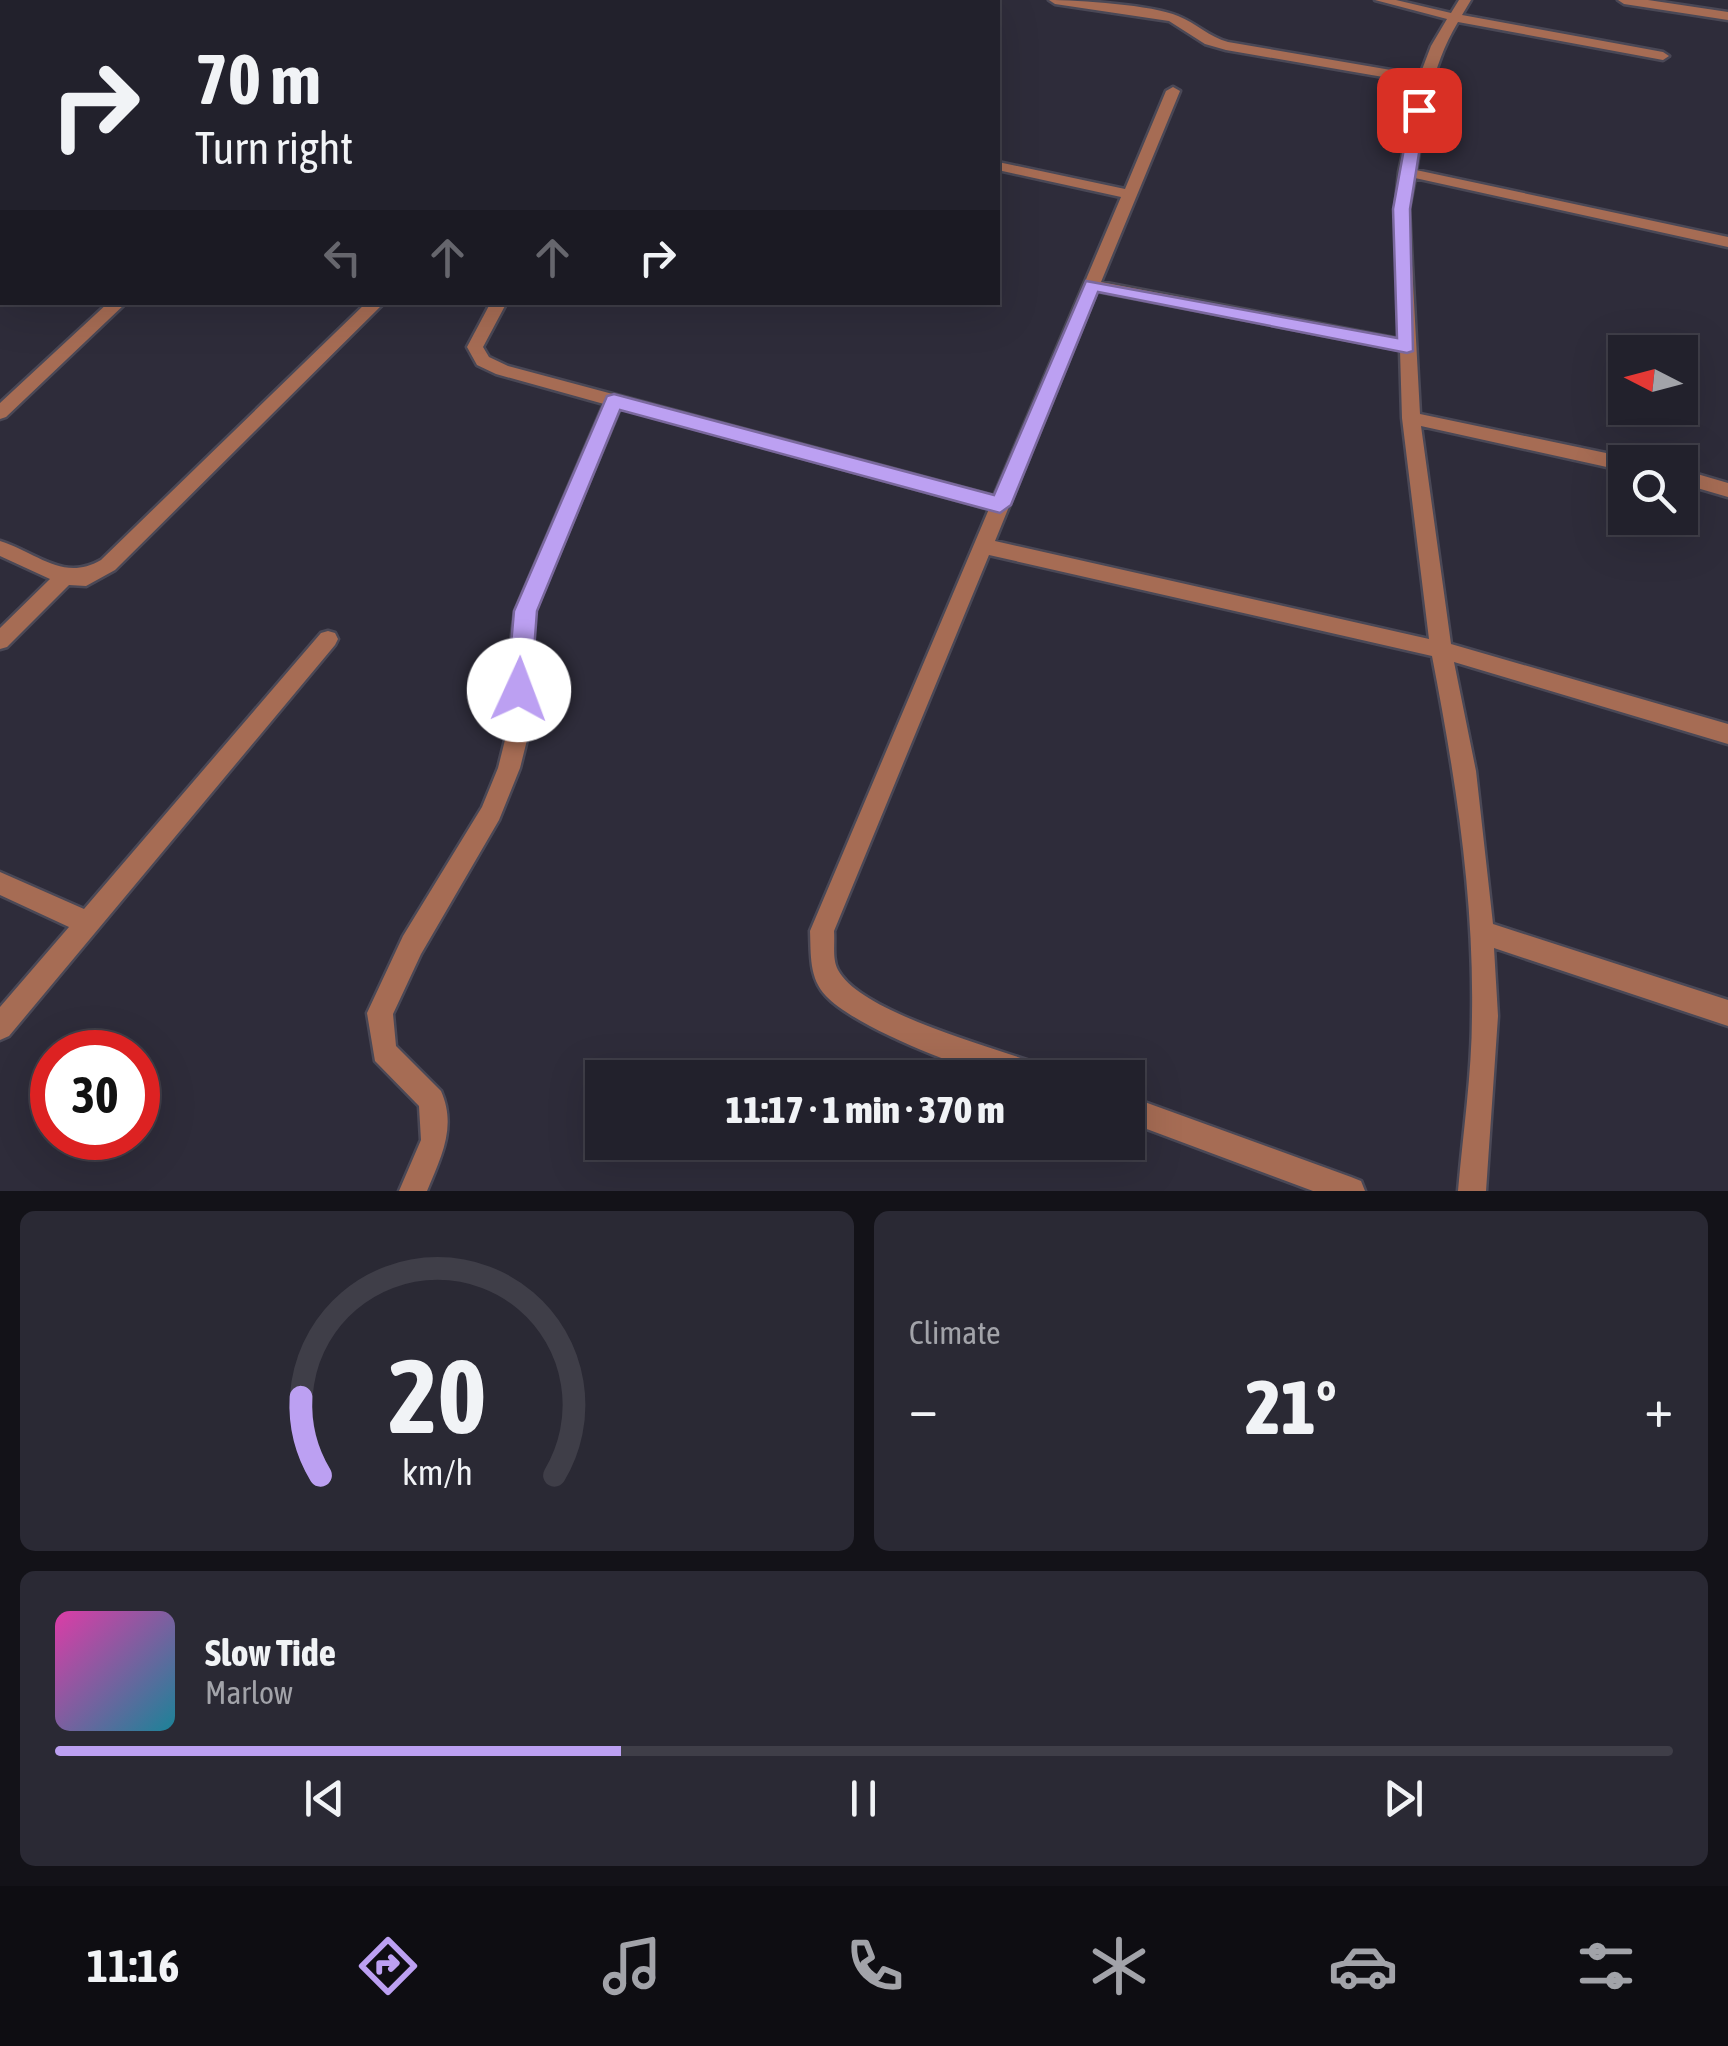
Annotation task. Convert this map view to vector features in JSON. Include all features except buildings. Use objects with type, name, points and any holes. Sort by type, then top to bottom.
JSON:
[{"type":"street","points":[[1055,0],[1173,18],[1209,41],[1226,46],[1425,80]]},
{"type":"street","points":[[1381,0],[1458,8],[1663,56]]},
{"type":"street","points":[[1624,0],[1728,16]]},
{"type":"street","points":[[1458,8],[1425,80],[1402,209],[1411,418],[1442,650],[1465,771],[1481,932],[1485,1016],[1472,1191]]},
{"type":"street","points":[[993,1060],[878,1018],[847,1000],[824,972],[822,931],[1173,91]]},
{"type":"street","points":[[1000,166],[1130,194]]},
{"type":"street","points":[[1406,172],[1728,242]]},
{"type":"street","points":[[1092,286],[1407,346]]},
{"type":"street","points":[[0,413],[117,305]]},
{"type":"street","points":[[0,548],[65,577],[86,578],[108,565],[374,305]]},
{"type":"street","points":[[497,305],[476,347],[483,360],[502,370],[1000,505]]},
{"type":"street","points":[[413,1191],[435,1140],[432,1100],[384,1052],[380,1013],[412,945],[491,813],[509,768],[519,728],[520,650],[526,611],[614,401]]},
{"type":"street","points":[[1411,418],[1608,460]]},
{"type":"street","points":[[1698,481],[1728,490]]},
{"type":"street","points":[[983,546],[1442,650],[1728,734]]},
{"type":"street","points":[[0,641],[65,577]]},
{"type":"street","points":[[0,1026],[328,639]]},
{"type":"street","points":[[0,883],[88,924]]},
{"type":"street","points":[[1481,932],[1728,1013]]},
{"type":"street","points":[[1145,1115],[1351,1191]]},
{"type":"route","points":[[519,690],[526,611],[614,401],[1000,505],[1092,286],[1407,346],[1402,209],[1419,110]]}]
